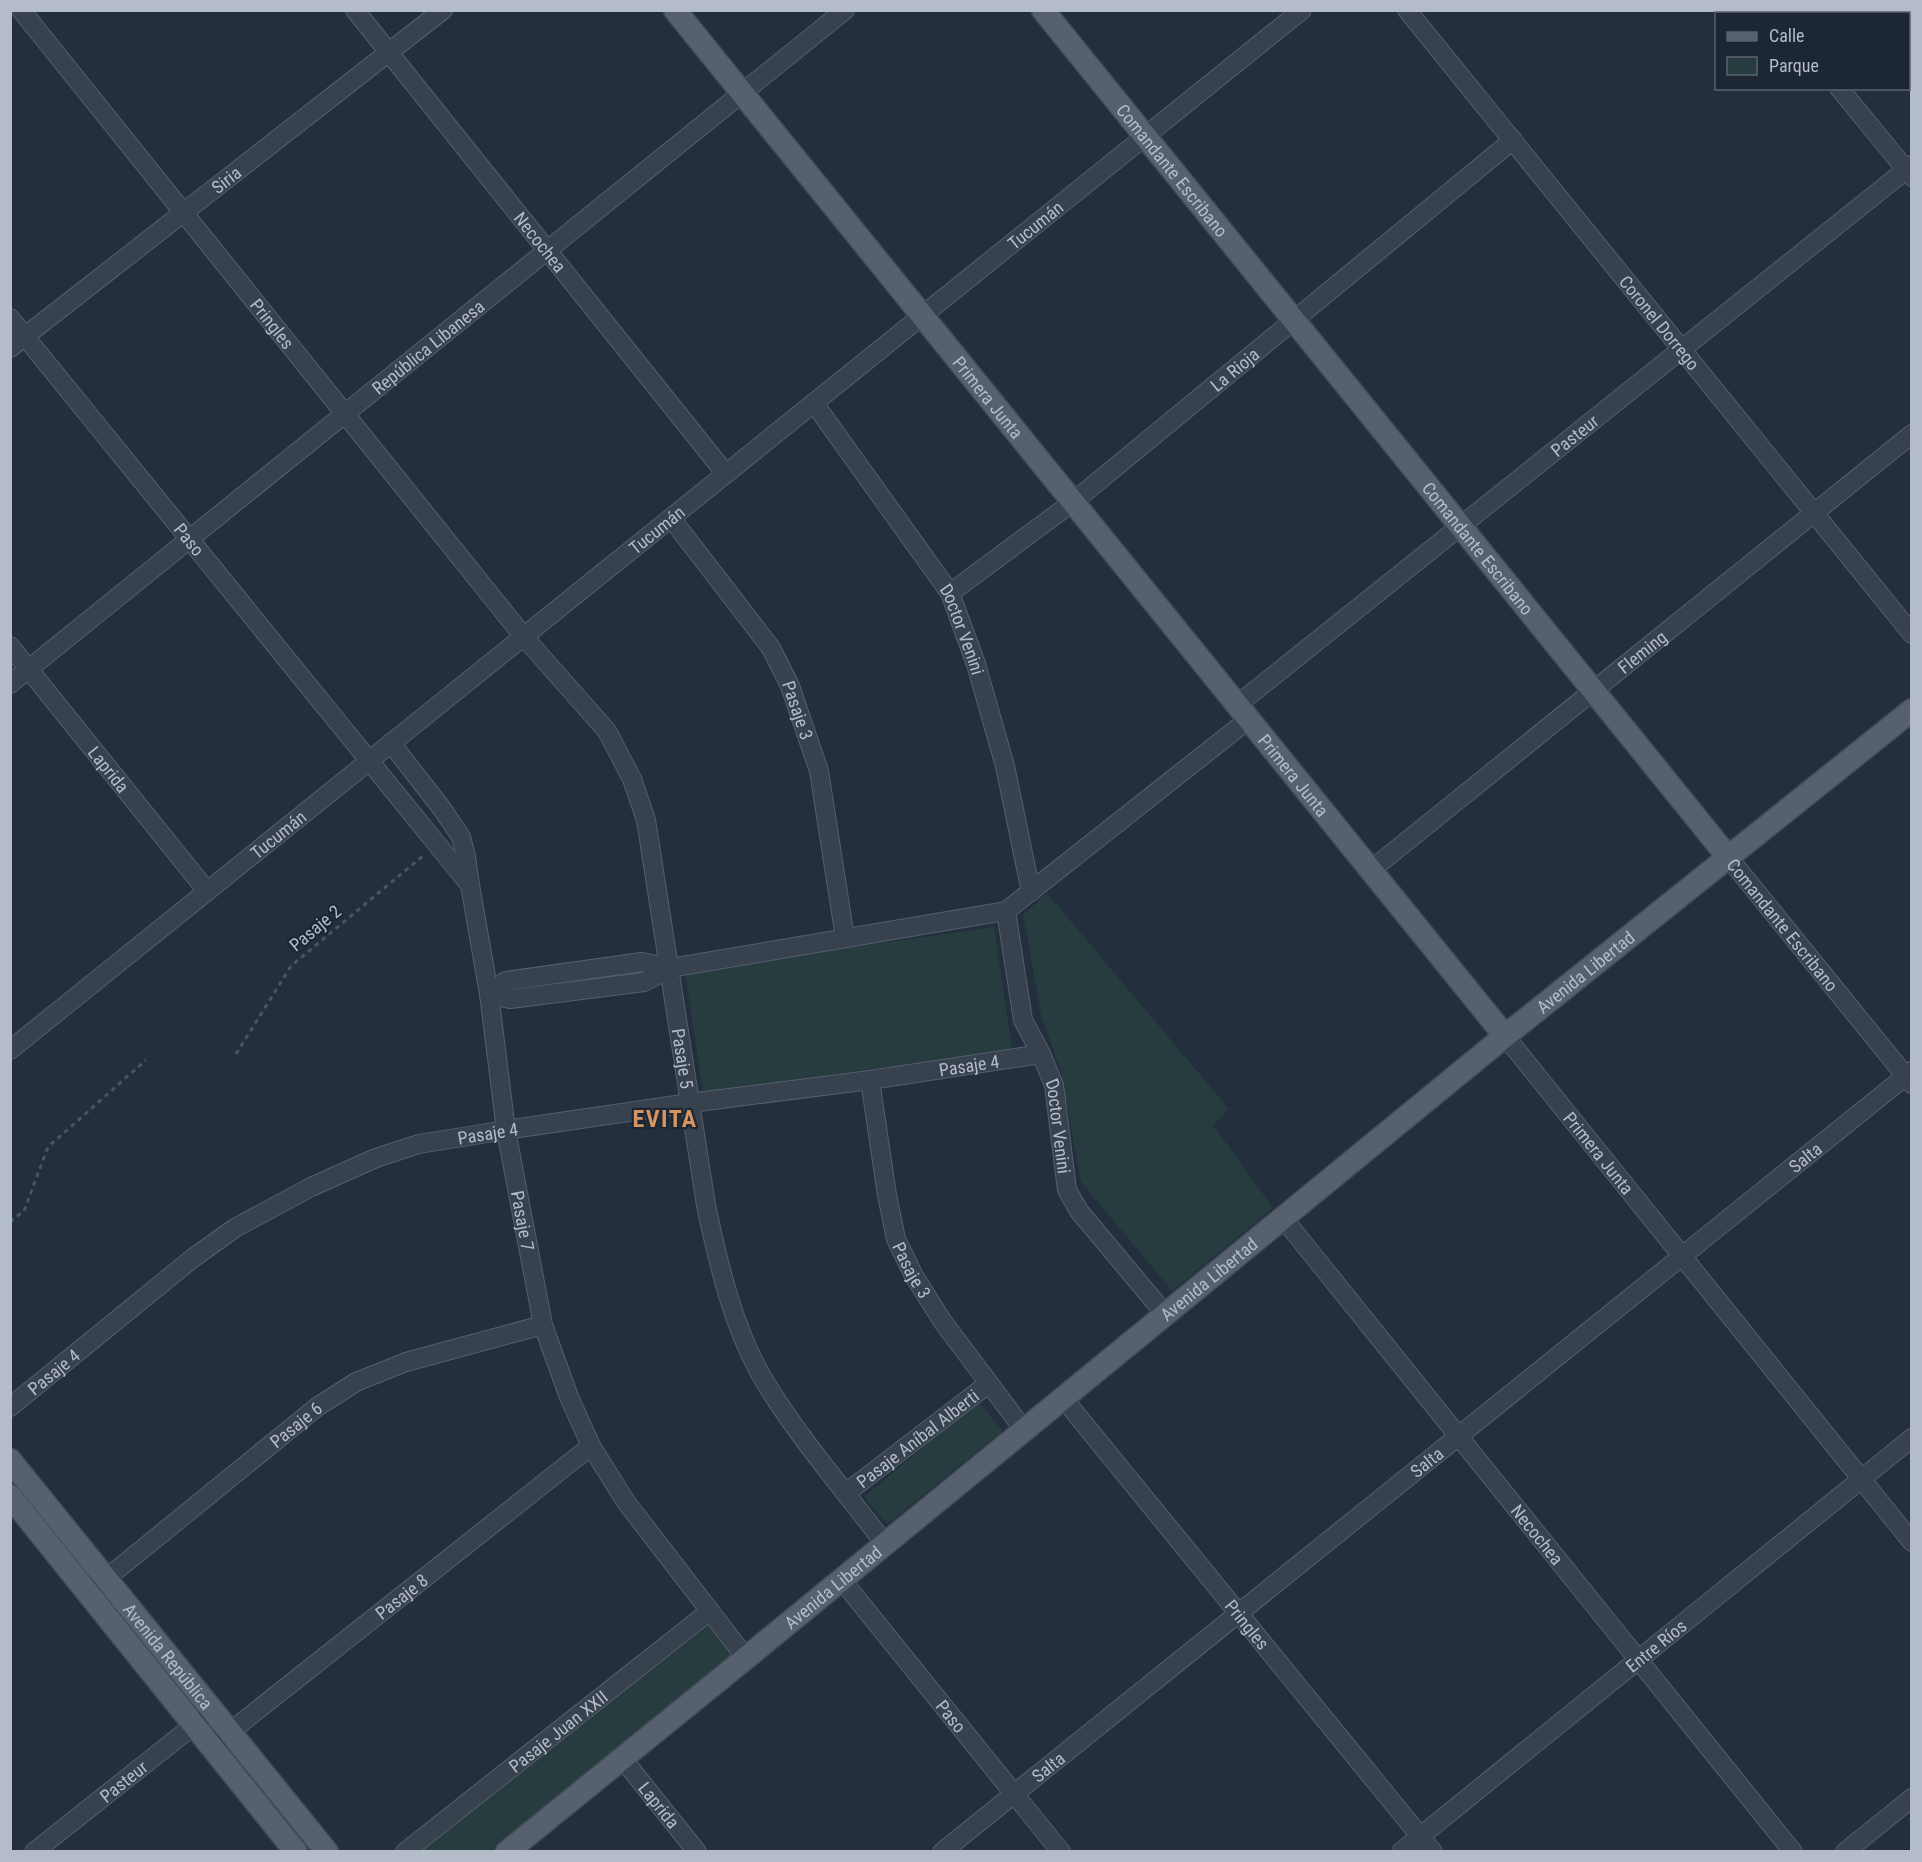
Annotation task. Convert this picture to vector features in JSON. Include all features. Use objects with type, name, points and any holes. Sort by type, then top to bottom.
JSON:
[{"type":"main road","name":"Primera Junta","points":[[675,10],[1505,1036]]},
{"type":"main road","name":"Comandante Escribano","points":[[1043,10],[1728,857]]},
{"type":"main road","name":"Avenida Libertad","points":[[507,1851],[1505,1036],[1911,710]]},
{"type":"main road","name":"Avenida República","points":[[10,1460],[327,1851]]},
{"type":"main road","name":"Avenida República","points":[[12,1502],[88,1592],[296,1851]]},
{"type":"street","name":"Pringles","points":[[21,10],[524,637]]},
{"type":"street","name":"Necochea","points":[[355,10],[726,474]]},
{"type":"street","name":"Siria","points":[[10,348],[443,10]]},
{"type":"street","name":"República Libanesa","points":[[10,684],[845,10]]},
{"type":"street","name":"Tucumán","points":[[10,1050],[1302,10]]},
{"type":"street","name":"Coronel Dorrego","points":[[1407,10],[1911,634]]},
{"type":"street","points":[[1841,90],[1909,171]]},
{"type":"street","name":"La Rioja","points":[[950,593],[1073,502],[1513,140]]},
{"type":"street","name":"Pasteur","points":[[1006,911],[1460,526],[1909,171]]},
{"type":"street","name":"Paso","points":[[10,318],[370,760]]},
{"type":"street","name":"Doctor Venini","points":[[814,403],[950,593],[976,664],[1005,766],[1031,891]]},
{"type":"street","name":"Fleming","points":[[1371,870],[1911,434]]},
{"type":"street","name":"Pasaje 3","points":[[671,518],[771,648],[790,686],[819,771],[845,938]]},
{"type":"street","name":"Pasaje 5","points":[[524,637],[607,731],[632,779],[645,820],[706,1205],[717,1257],[747,1343],[764,1380],[788,1416],[885,1544]]},
{"type":"street","name":"Laprida","points":[[10,646],[207,891]]},
{"type":"street","name":"Pasaje 7","points":[[391,743],[443,810],[460,837],[466,856],[489,994],[506,1130],[543,1325],[570,1396],[591,1446],[626,1502],[746,1658]]},
{"type":"street","points":[[370,760],[470,885]]},
{"type":"street","name":"Comandante Escribano","points":[[1728,857],[1909,1077]]},
{"type":"street","points":[[489,994],[510,999],[644,982],[670,968],[1006,911]]},
{"type":"street","name":"Doctor Venini","points":[[1006,911],[1023,1020],[1054,1085],[1067,1190],[1079,1211],[1165,1314]]},
{"type":"street","name":"Primera Junta","points":[[1505,1036],[1911,1542]]},
{"type":"street","name":"Pasaje 4","points":[[10,1407],[193,1258],[235,1228],[311,1187],[376,1158],[419,1144],[506,1130],[1041,1054]]},
{"type":"street","name":"Salta","points":[[942,1851],[1682,1256],[1909,1077]]},
{"type":"street","name":"Pasaje 3","points":[[870,1080],[896,1239],[914,1276],[943,1322],[1024,1430]]},
{"type":"street","name":"Necochea","points":[[1283,1218],[1793,1851]]},
{"type":"street","name":"Pasaje 6","points":[[88,1592],[317,1407],[357,1382],[406,1362],[543,1325]]},
{"type":"street","name":"Pasaje Aníbal Alberti","points":[[846,1493],[988,1384]]},
{"type":"street","name":"Pringles","points":[[1063,1398],[1433,1851]]},
{"type":"street","name":"Entre Ríos","points":[[1401,1851],[1911,1438]]},
{"type":"street","name":"Pasaje 8","points":[[212,1747],[591,1446]]},
{"type":"street","points":[[12,1502],[34,1489]]},
{"type":"street","name":"Paso","points":[[841,1579],[1061,1851]]},
{"type":"street","name":"Pasaje Juan XXII","points":[[405,1851],[710,1611]]},
{"type":"street","name":"Pasteur","points":[[34,1851],[213,1710]]},
{"type":"street","name":"Laprida","points":[[622,1758],[697,1851]]},
{"type":"street","points":[[1845,1851],[1911,1798]]},
{"type":"path","name":"Pasaje 2","points":[[236,1054],[291,966],[436,845]]},
{"type":"path","points":[[10,1222],[24,1211],[48,1147],[146,1060]]},
{"type":"green space","points":[[1047,893],[1229,1109],[1213,1125],[1273,1208],[1172,1291],[1081,1182],[1061,1071],[1042,1018],[1023,915]]},
{"type":"green space","points":[[994,927],[1012,1049],[703,1093],[685,971]]},
{"type":"green space","points":[[978,1401],[1003,1431],[887,1524],[864,1497]]},
{"type":"green space","points":[[709,1625],[735,1657],[495,1851],[421,1852]]},
{"type":"district","name":"EVITA","points":[[665,1119]]}]
